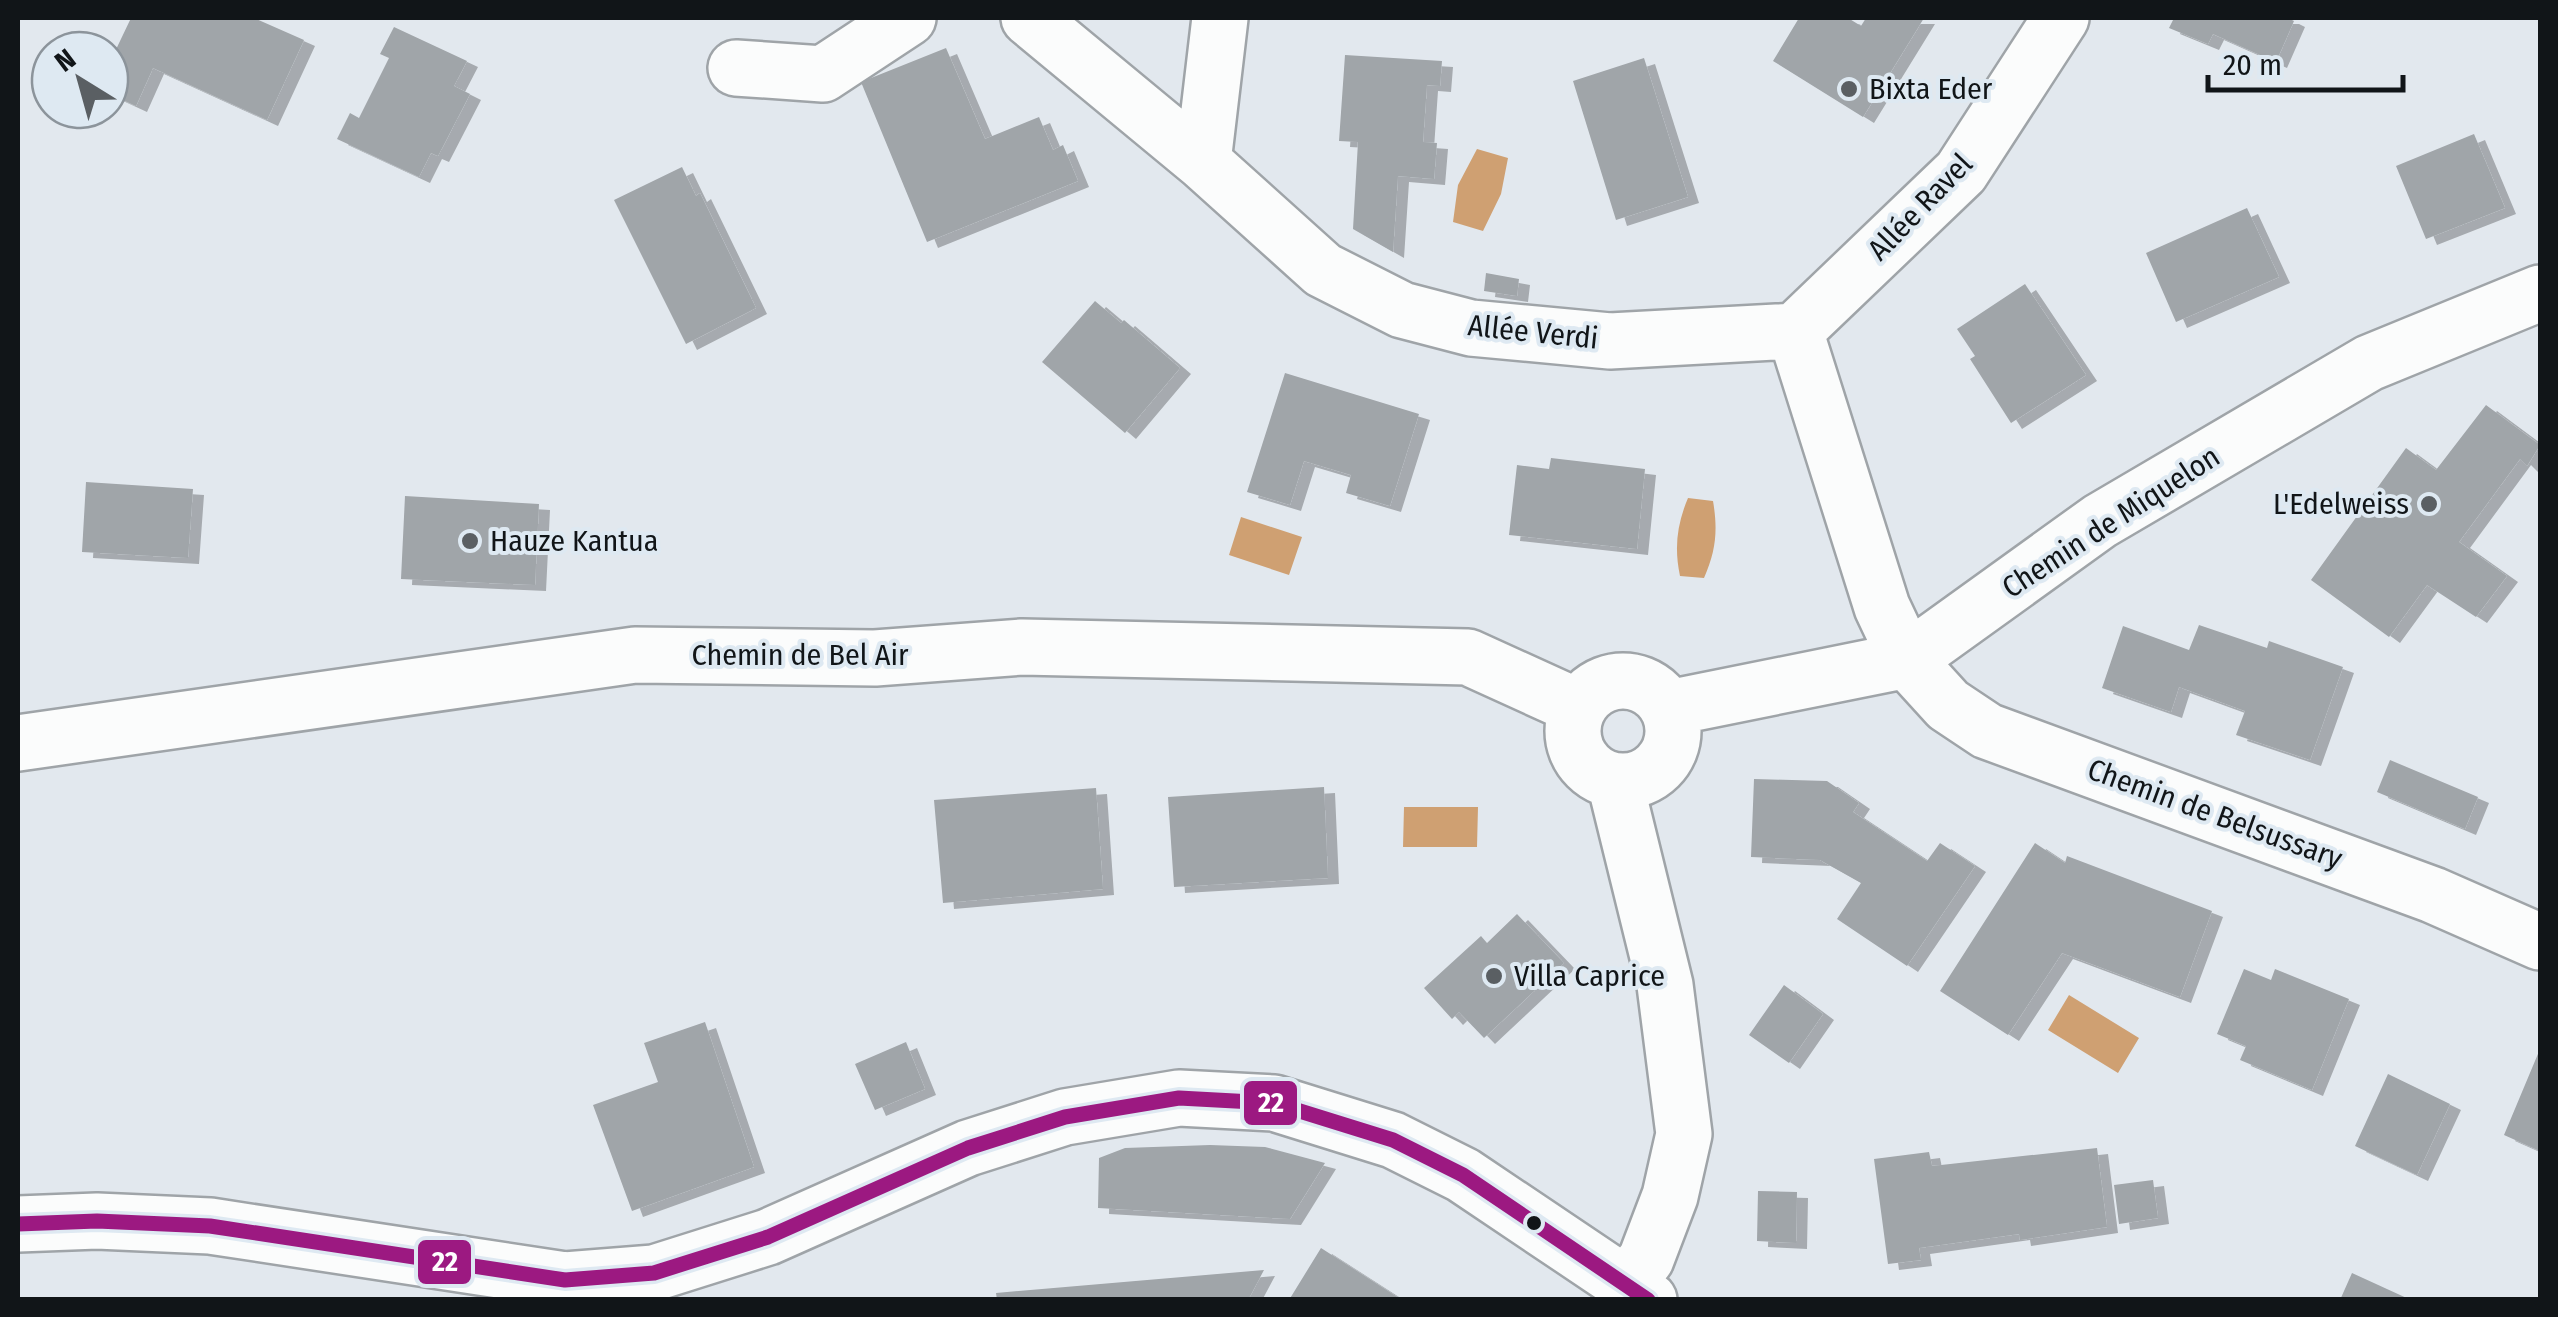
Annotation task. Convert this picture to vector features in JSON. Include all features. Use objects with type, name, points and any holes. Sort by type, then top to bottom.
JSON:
[{"type":"street","points":[[736,68],[824,74],[908,18]]},
{"type":"street","name":"Allée Verdi","points":[[1029,18],[1203,162],[1324,270],[1402,310],[1471,328],[1610,341],[1795,332]]},
{"type":"street","points":[[1203,162],[1220,18]]},
{"type":"street","name":"Allée Ravel","points":[[1795,332],[1961,172],[2061,18]]},
{"type":"street","name":"Chemin de Miquelon","points":[[1669,708],[1906,660],[2100,521],[2369,363],[2540,293]]},
{"type":"street","points":[[1795,332],[1882,608],[1906,660]]},
{"type":"street","name":"Chemin de Bel Air","points":[[18,743],[635,655],[875,658],[1022,647],[1468,657],[1578,707]]},
{"type":"street","name":"Chemin de Belsussary","points":[[1906,660],[1948,705],[1987,731],[2433,895],[2540,942]]},
{"type":"street","points":[[1624,681],[1650,688],[1669,708],[1672,745],[1651,775],[1615,782],[1593,772],[1577,754],[1572,730],[1578,707],[1597,687],[1624,681]]},
{"type":"street","points":[[18,1224],[210,1226],[565,1280],[654,1272],[768,1237],[968,1148],[1065,1117],[1179,1098],[1274,1103],[1393,1140],[1463,1175],[1638,1291],[1670,1196],[1684,1134],[1665,985],[1615,782]]},
{"type":"shaded area","points":[[1477,149],[1508,158],[1501,194],[1483,231],[1453,222],[1458,185]]},
{"type":"shaded area","points":[[1688,498],[1713,501],[1715,540],[1704,578],[1680,576],[1678,536]]},
{"type":"shaded area","points":[[1241,517],[1302,537],[1289,575],[1229,555]]},
{"type":"shaded area","points":[[1404,807],[1478,807],[1477,847],[1403,847]]},
{"type":"shaded area","points":[[2069,995],[2139,1038],[2118,1073],[2048,1030]]},
{"type":"building","points":[[131,18],[254,18],[304,40],[267,120],[153,68],[136,106],[130,103],[130,30],[125,30]]},
{"type":"building","name":"Bixta Eder","points":[[1799,18],[1848,18],[1861,26],[1866,18],[1924,18],[1863,117],[1773,61]]},
{"type":"building","points":[[2174,18],[2294,21],[2276,62],[2213,34],[2208,44],[2169,28]]},
{"type":"building","points":[[394,27],[467,61],[454,86],[470,94],[438,156],[431,153],[419,177],[337,139],[350,113],[359,118],[389,58],[380,54]]},
{"type":"building","points":[[946,48],[985,139],[1039,117],[1053,150],[1063,145],[1078,181],[927,242],[861,82]]},
{"type":"building","points":[[1345,55],[1442,61],[1440,86],[1427,85],[1423,142],[1437,143],[1434,179],[1398,176],[1393,252],[1353,229],[1358,142],[1339,141]]},
{"type":"building","points":[[1644,58],[1688,197],[1616,220],[1573,81]]},
{"type":"building","points":[[2474,134],[2505,208],[2426,239],[2396,166]]},
{"type":"building","points":[[682,167],[696,196],[700,193],[756,308],[686,344],[614,200]]},
{"type":"building","points":[[2247,208],[2279,277],[2176,322],[2146,253]]},
{"type":"building","points":[[1486,273],[1519,279],[1517,296],[1484,291]]},
{"type":"building","points":[[2025,284],[2086,375],[2011,423],[1970,359],[1975,356],[1957,329]]},
{"type":"building","points":[[1095,301],[1121,323],[1124,320],[1180,368],[1125,433],[1042,362]]},
{"type":"building","points":[[1285,373],[1419,414],[1390,506],[1346,493],[1351,475],[1304,461],[1290,505],[1247,492]]},
{"type":"building","points":[[2486,405],[2540,445],[2527,466],[2520,459],[2459,542],[2507,576],[2476,617],[2427,585],[2389,637],[2311,580],[2406,448],[2436,470]]},
{"type":"building","points":[[1551,458],[1645,469],[1637,549],[1509,535],[1517,465],[1549,469]]},
{"type":"building","points":[[86,482],[193,489],[188,558],[82,552]]},
{"type":"building","name":"Hauze Kantua","points":[[405,496],[539,504],[535,585],[401,579]]},
{"type":"building","points":[[2199,625],[2267,648],[2269,641],[2343,667],[2310,760],[2236,735],[2245,711],[2179,687],[2171,712],[2102,688],[2123,626],[2189,650]]},
{"type":"building","points":[[2390,760],[2478,797],[2465,829],[2377,792]]},
{"type":"building","points":[[1754,779],[1827,781],[1859,803],[1853,812],[1927,861],[1940,843],[1975,866],[1907,966],[1837,919],[1861,883],[1820,860],[1751,857]]},
{"type":"building","points":[[1324,787],[1328,878],[1174,887],[1168,797]]},
{"type":"building","points":[[1096,788],[1103,889],[943,903],[934,800]]},
{"type":"building","points":[[2035,843],[2065,863],[2067,856],[2212,911],[2180,997],[2062,953],[2008,1035],[1940,991]]},
{"type":"building","name":"Villa Caprice","points":[[1517,914],[1564,963],[1484,1038],[1459,1012],[1452,1019],[1424,988],[1481,936],[1487,943]]},
{"type":"building","points":[[2244,969],[2271,980],[2275,969],[2349,999],[2312,1090],[2240,1060],[2246,1046],[2217,1034]]},
{"type":"building","points":[[1784,985],[1823,1014],[1789,1063],[1749,1035]]},
{"type":"building","points":[[705,1022],[754,1167],[632,1211],[593,1105],[658,1082],[644,1043]]},
{"type":"building","points":[[906,1042],[925,1089],[875,1110],[855,1064]]},
{"type":"building","points":[[2540,1049],[2540,1151],[2504,1135]]},
{"type":"building","points":[[2388,1074],[2450,1104],[2417,1175],[2355,1146]]},
{"type":"building","points":[[1265,1147],[1325,1163],[1290,1219],[1098,1208],[1099,1158],[1125,1148]]},
{"type":"building","points":[[2097,1148],[2107,1227],[2020,1240],[2019,1234],[1919,1248],[1921,1260],[1888,1264],[1874,1159],[1929,1152],[1932,1166]]},
{"type":"building","points":[[2153,1180],[2158,1218],[2119,1224],[2114,1185]]},
{"type":"building","points":[[1758,1191],[1797,1192],[1796,1243],[1757,1241]]},
{"type":"building","points":[[1321,1248],[1402,1300],[1289,1300]]},
{"type":"building","points":[[1264,1270],[1248,1300],[997,1300],[996,1293]]},
{"type":"building","points":[[2352,1273],[2411,1300],[2340,1300]]},
{"type":"transit line","name":"22","points":[[18,1224],[97,1221],[210,1226],[565,1280],[654,1273],[768,1237],[968,1148],[1065,1117],[1179,1098],[1274,1103],[1393,1140],[1463,1175],[1648,1300]]},
{"type":"place","name":"Bixta Eder","points":[[1849,89]]},
{"type":"place","name":"L'Edelweiss","points":[[2429,504]]},
{"type":"place","name":"Hauze Kantua","points":[[470,541]]},
{"type":"place","name":"Villa Caprice","points":[[1494,976]]}]
